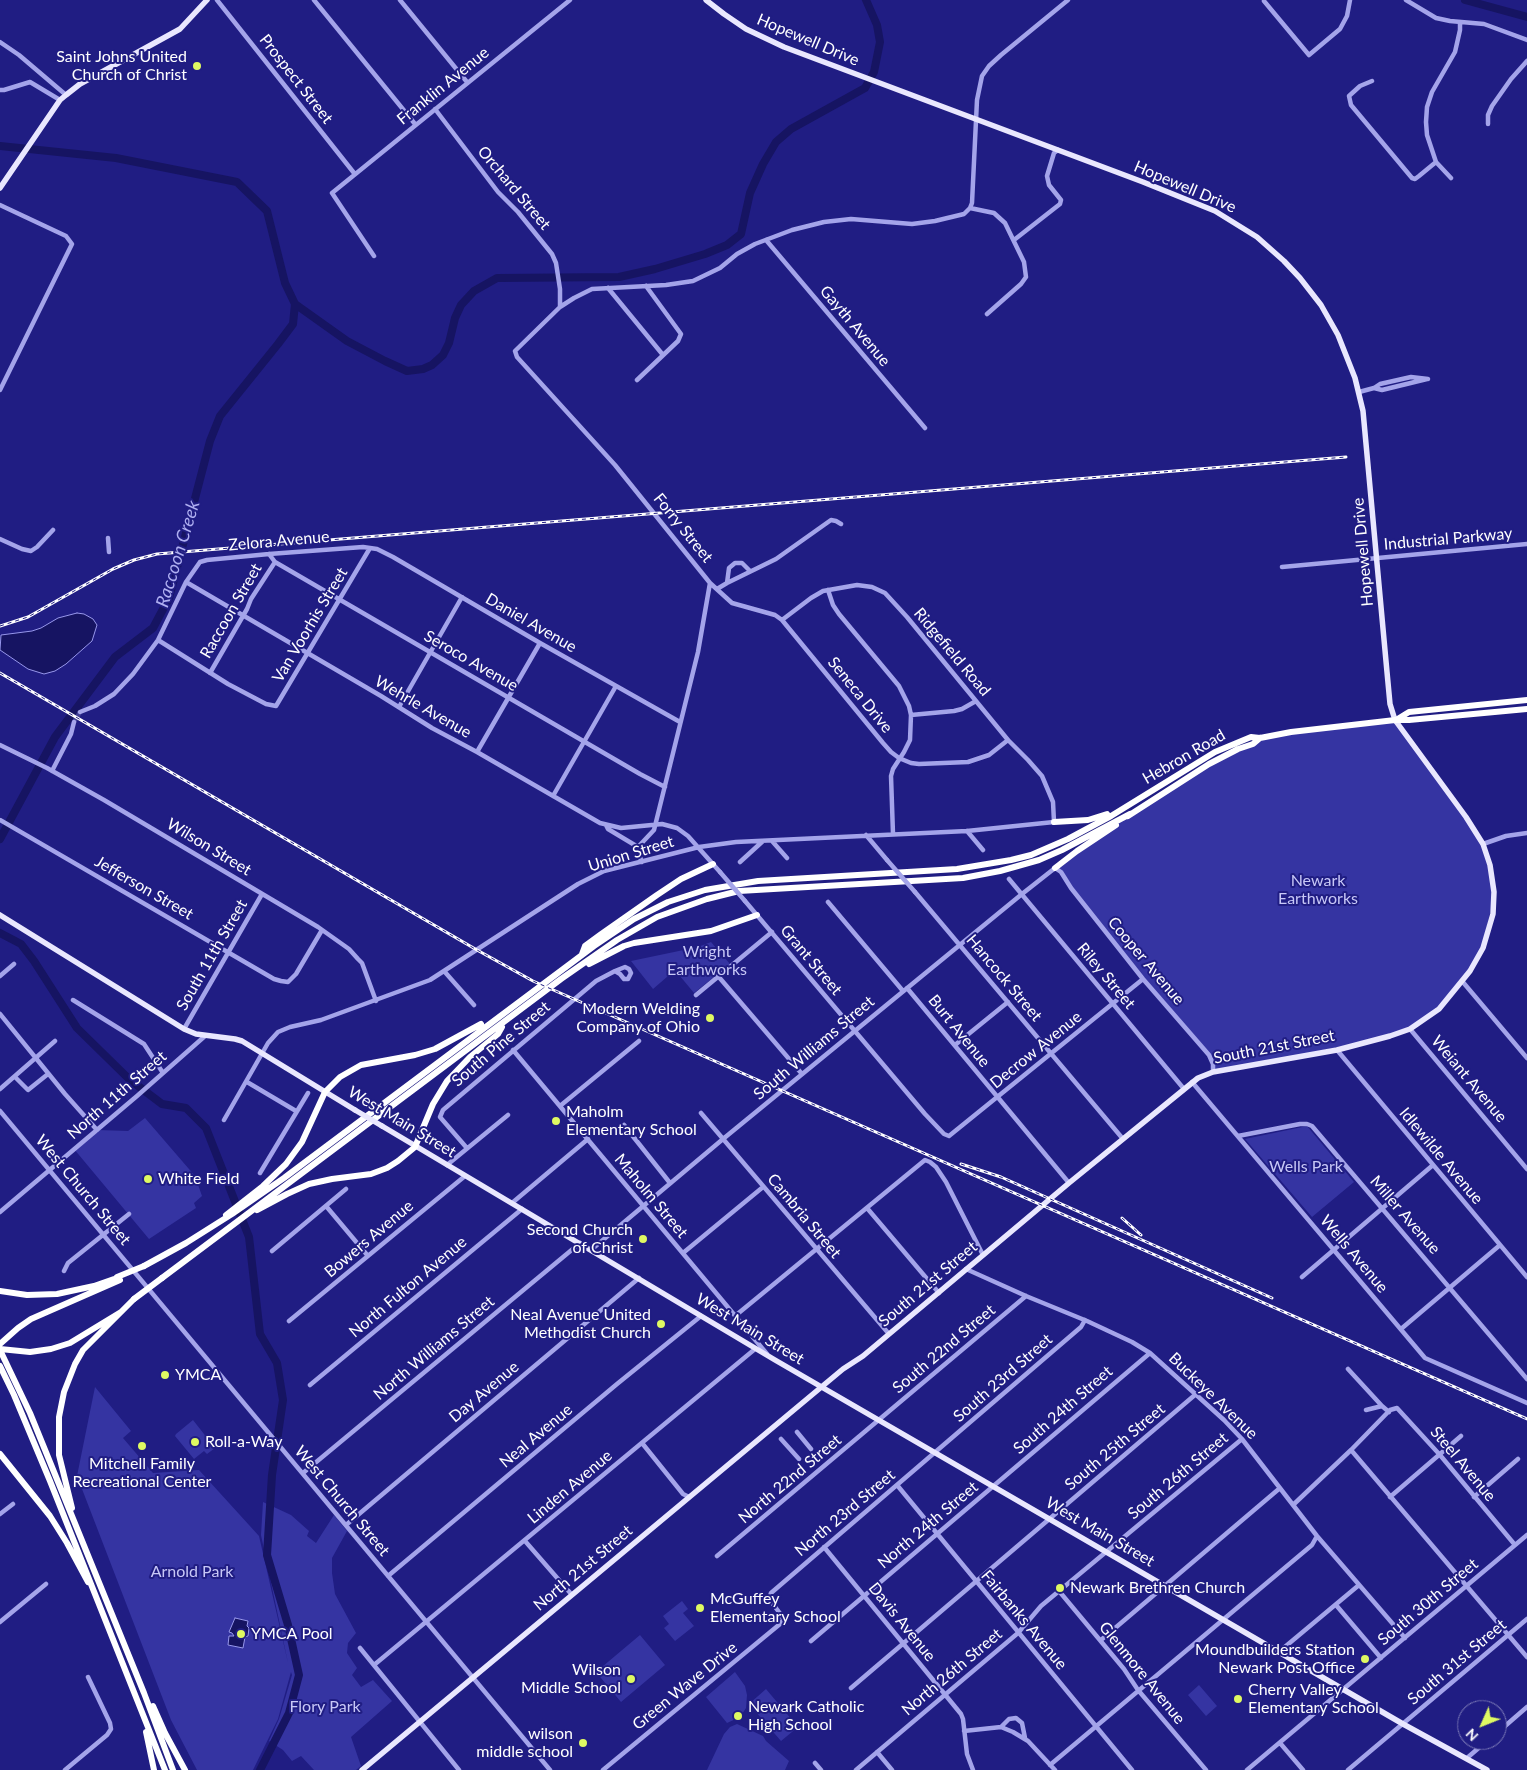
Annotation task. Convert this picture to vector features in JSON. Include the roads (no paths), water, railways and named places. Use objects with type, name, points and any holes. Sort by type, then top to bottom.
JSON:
[{"type":"highway","name":"Hebron Road","points":[[1394,720],[1409,712],[1527,700]]},
{"type":"highway","name":"Hebron Road","points":[[1124,807],[1215,752],[1251,737],[1260,738],[1291,732],[1394,720],[1527,709]]},
{"type":"highway","name":"Hebron Road","points":[[1130,814],[1209,764],[1238,749],[1253,744],[1260,738]]},
{"type":"highway","points":[[1054,822],[1088,820],[1124,807]]},
{"type":"highway","points":[[0,1344],[18,1328],[31,1320],[147,1265],[214,1225],[231,1210],[249,1199],[581,955],[650,910],[705,890],[758,881],[938,871],[988,865],[1031,854],[1058,844],[1124,807]]},
{"type":"highway","points":[[1055,868],[1130,814]]},
{"type":"highway","points":[[75,1524],[75,1516],[63,1476],[58,1436],[61,1405],[67,1381],[74,1364],[84,1350],[134,1299],[562,979],[617,940],[657,916],[707,899],[751,890],[947,879],[1000,871],[1039,860],[1062,850],[1130,814]]},
{"type":"highway","points":[[581,955],[585,946],[657,895],[681,879],[713,864]]},
{"type":"highway","points":[[562,979],[624,946],[648,940],[711,932],[757,915]]},
{"type":"highway","points":[[249,1199],[279,1172],[295,1153],[326,1092],[340,1077],[361,1065],[415,1055],[435,1049],[476,1028],[489,1019],[496,1019]]},
{"type":"highway","points":[[254,1210],[309,1184],[382,1171],[398,1161],[415,1147],[433,1104],[447,1081],[470,1057],[498,1034],[506,1022]]},
{"type":"highway","points":[[0,1291],[27,1295],[57,1294],[119,1279]]},
{"type":"highway","points":[[0,1349],[24,1352],[45,1350],[70,1343],[121,1312]]},
{"type":"highway","points":[[0,1349],[30,1413],[144,1693],[173,1770]]},
{"type":"highway","points":[[0,1366],[50,1481],[165,1770]]},
{"type":"highway","points":[[0,1454],[33,1493],[54,1522],[67,1543],[83,1576],[94,1591]]},
{"type":"highway","points":[[144,1693],[152,1704],[185,1770]]},
{"type":"highway","points":[[140,1707],[154,1770]]},
{"type":"main road","points":[[0,188],[60,100],[80,84],[180,29],[207,0]]},
{"type":"main road","name":"Hopewell Drive","points":[[706,0],[732,20],[763,38],[845,71],[1204,206],[1226,217],[1264,243],[1294,271],[1321,305],[1344,348],[1359,392],[1365,430],[1390,704],[1394,720]]},
{"type":"main road","name":"South 21st Street","points":[[822,1387],[939,1293],[1192,1082],[1213,1072],[1337,1050],[1390,1036],[1410,1029],[1439,1009],[1470,972],[1488,936],[1493,914],[1494,892],[1490,865],[1483,844],[1466,817],[1394,720]]},
{"type":"main road","name":"West Main Street","points":[[0,915],[184,1029],[205,1036],[235,1039],[263,1053],[415,1147],[639,1278],[770,1358],[1404,1724],[1488,1770]]},
{"type":"main road","name":"North 21st Street","points":[[365,1769],[472,1677],[822,1387]]},
{"type":"street","name":"Prospect Street","points":[[217,0],[354,174]]},
{"type":"street","points":[[314,0],[415,124]]},
{"type":"street","points":[[400,0],[467,82]]},
{"type":"street","name":"Franklin Avenue","points":[[374,256],[332,193],[570,0]]},
{"type":"street","points":[[560,308],[592,289],[684,283],[720,268],[746,248],[792,230],[831,220],[851,219],[918,224],[964,214],[970,208],[979,85],[982,76],[989,66],[1068,0]]},
{"type":"street","points":[[1264,1],[1308,55],[1336,33],[1343,25],[1350,0]]},
{"type":"street","points":[[1406,0],[1436,18],[1450,22],[1484,24],[1527,40]]},
{"type":"street","points":[[1451,178],[1436,162],[1426,130],[1427,107],[1438,80],[1452,60],[1460,30],[1460,22]]},
{"type":"street","points":[[0,42],[19,55],[66,95]]},
{"type":"street","points":[[1488,124],[1488,115],[1492,106],[1511,79],[1527,62]]},
{"type":"street","points":[[1372,81],[1360,86],[1349,96],[1351,105],[1412,178],[1415,179],[1436,162]]},
{"type":"street","points":[[0,90],[30,82],[60,100]]},
{"type":"street","name":"Orchard Street","points":[[436,109],[498,192],[518,212],[552,254],[556,263],[560,289],[560,308]]},
{"type":"street","points":[[1014,240],[1060,204],[1061,200],[1049,185],[1047,176],[1054,154],[1058,150]]},
{"type":"street","points":[[0,205],[66,236],[72,244],[0,390]]},
{"type":"street","points":[[970,208],[990,212],[998,216],[1005,223],[1024,262],[1026,279],[987,314]]},
{"type":"street","name":"Gayth Avenue","points":[[766,240],[925,428]]},
{"type":"street","points":[[637,380],[681,337],[676,326],[646,286]]},
{"type":"street","points":[[608,288],[663,355]]},
{"type":"street","name":"Forry Street","points":[[560,308],[516,349],[515,354],[615,465],[710,583],[698,652],[656,823]]},
{"type":"street","points":[[1359,392],[1374,388],[1380,384],[1411,377],[1428,379],[1382,390],[1374,388]]},
{"type":"street","points":[[717,589],[791,550],[831,520],[841,524]]},
{"type":"street","points":[[0,539],[31,551],[37,548],[53,530]]},
{"type":"street","points":[[108,538],[109,552]]},
{"type":"street","name":"Industrial Parkway","points":[[1282,567],[1527,544]]},
{"type":"street","name":"Zelora Avenue","points":[[186,582],[194,568],[200,562],[207,560],[341,548],[370,548]]},
{"type":"street","name":"Daniel Avenue","points":[[370,548],[377,549],[393,557],[680,722]]},
{"type":"street","name":"Van Voorhis Street","points":[[210,673],[266,704],[273,707],[277,705],[370,548]]},
{"type":"street","name":"Seroco Avenue","points":[[268,554],[275,562],[665,787]]},
{"type":"street","name":"Raccoon Street","points":[[210,673],[251,599],[275,562]]},
{"type":"street","points":[[727,583],[730,568],[735,563],[742,563],[750,571]]},
{"type":"street","points":[[80,712],[103,702],[120,689],[140,666],[158,640],[186,582]]},
{"type":"street","name":"Wehrle Avenue","points":[[186,582],[432,728],[606,825],[621,828],[656,823],[668,825],[677,828],[688,836],[699,848]]},
{"type":"street","name":"Seneca Drive","points":[[710,583],[732,603],[775,615],[782,620],[883,743],[900,758],[919,764],[968,762],[989,755],[1008,740]]},
{"type":"street","name":"Ridgefield Road","points":[[782,620],[811,598],[828,590],[860,585],[872,587],[885,593],[1008,740],[1042,776],[1053,802],[1054,822]]},
{"type":"street","points":[[828,590],[833,606],[903,692],[911,715],[910,740],[893,769],[890,781],[893,834]]},
{"type":"street","points":[[399,708],[462,597]]},
{"type":"street","points":[[158,640],[210,673]]},
{"type":"street","points":[[477,752],[540,643]]},
{"type":"street","points":[[553,796],[616,686]]},
{"type":"street","points":[[911,715],[954,711],[976,701]]},
{"type":"street","points":[[52,771],[74,722]]},
{"type":"street","name":"Wilson Street","points":[[0,745],[47,768],[322,930],[349,949],[358,959],[376,1001]]},
{"type":"street","name":"Jefferson Street","points":[[0,820],[274,979],[285,982],[293,978],[322,930]]},
{"type":"street","name":"Union Street","points":[[224,1120],[274,1035],[285,1028],[318,1021],[420,985],[590,877],[614,868],[699,848],[736,842],[967,831],[1054,822]]},
{"type":"street","points":[[638,846],[651,834],[656,823]]},
{"type":"street","points":[[606,825],[608,829],[638,846]]},
{"type":"street","points":[[967,831],[984,850]]},
{"type":"street","points":[[1483,844],[1506,836],[1527,833]]},
{"type":"street","name":"Hancock Street","points":[[866,835],[1123,1139]]},
{"type":"street","points":[[740,862],[763,841]]},
{"type":"street","points":[[772,841],[787,858]]},
{"type":"street","points":[[638,846],[642,862]]},
{"type":"street","name":"Grant Street","points":[[699,848],[944,1134]]},
{"type":"street","name":"South Williams Street","points":[[591,1250],[905,989],[1055,868]]},
{"type":"street","name":"Cooper Avenue","points":[[1055,868],[1061,872],[1071,888],[1143,979],[1209,1055],[1213,1064],[1213,1072]]},
{"type":"street","name":"Riley Street","points":[[1010,879],[1184,1089]]},
{"type":"street","name":"South 11th Street","points":[[184,1029],[262,894]]},
{"type":"street","name":"Burt Avenue","points":[[828,902],[955,1045],[1069,1183]]},
{"type":"street","points":[[696,995],[772,932]]},
{"type":"street","points":[[0,976],[14,964]]},
{"type":"street","points":[[444,971],[474,1005]]},
{"type":"street","name":"South Pine Street","points":[[466,1147],[442,1120],[440,1113],[471,1085],[596,982],[616,971]]},
{"type":"street","points":[[718,976],[802,1074]]},
{"type":"street","name":"Decrow Avenue","points":[[944,1134],[949,1136],[954,1134],[1143,979]]},
{"type":"street","points":[[1462,981],[1527,1058]]},
{"type":"street","points":[[73,1000],[144,1044],[163,1073]]},
{"type":"street","points":[[955,1045],[1008,1002]]},
{"type":"street","points":[[0,1014],[48,1074],[97,1130]]},
{"type":"street","name":"Weiant Avenue","points":[[1410,1029],[1527,1169]]},
{"type":"street","name":"North 11th Street","points":[[0,1212],[205,1036]]},
{"type":"street","points":[[0,1089],[55,1041]]},
{"type":"street","points":[[560,1106],[639,1041]]},
{"type":"street","name":"Maholm Street","points":[[513,1050],[770,1358]]},
{"type":"street","name":"Idlewilde Avenue","points":[[1337,1050],[1527,1277]]},
{"type":"street","points":[[15,1077],[28,1090],[48,1074]]},
{"type":"street","points":[[247,1082],[296,1112]]},
{"type":"street","name":"Wells Avenue","points":[[1192,1082],[1425,1358],[1527,1402]]},
{"type":"street","points":[[260,1173],[308,1093]]},
{"type":"street","name":"West Church Street","points":[[0,1110],[550,1770]]},
{"type":"street","name":"Cambria Street","points":[[701,1113],[889,1334]]},
{"type":"street","points":[[447,1165],[466,1147],[508,1114]]},
{"type":"street","name":"Miller Avenue","points":[[1238,1136],[1309,1124],[1527,1378]]},
{"type":"street","points":[[624,1125],[670,1183]]},
{"type":"street","points":[[512,1203],[588,1139]]},
{"type":"street","points":[[735,1316],[925,1160],[936,1167],[946,1182],[983,1255]]},
{"type":"street","points":[[1302,1277],[1433,1165]]},
{"type":"street","name":"Bowers Avenue","points":[[289,1321],[465,1176]]},
{"type":"street","points":[[683,1253],[763,1187]]},
{"type":"street","points":[[272,1251],[346,1189]]},
{"type":"street","points":[[326,1206],[368,1256]]},
{"type":"street","points":[[867,1208],[939,1293]]},
{"type":"street","name":"North Fulton Avenue","points":[[310,1385],[522,1209]]},
{"type":"street","points":[[64,1271],[68,1264],[129,1214]]},
{"type":"street","name":"North Williams Street","points":[[303,1473],[580,1243]]},
{"type":"street","points":[[1401,1329],[1449,1286],[1500,1245]]},
{"type":"street","name":"Buckeye Avenue","points":[[966,1269],[1085,1320],[1132,1342],[1150,1353],[1224,1420],[1242,1439],[1317,1536],[1405,1638]]},
{"type":"street","name":"Day Avenue","points":[[346,1525],[639,1278]]},
{"type":"street","name":"South 22nd Street","points":[[879,1420],[1026,1296]]},
{"type":"street","name":"Neal Avenue","points":[[388,1576],[701,1316]]},
{"type":"street","name":"South 23rd Street","points":[[935,1453],[1081,1327],[1085,1320]]},
{"type":"street","name":"Linden Avenue","points":[[374,1666],[755,1349]]},
{"type":"street","name":"South 24th Street","points":[[993,1486],[1150,1353]]},
{"type":"street","points":[[1293,1505],[1389,1412],[1348,1368]]},
{"type":"street","name":"South 25th Street","points":[[851,1688],[1196,1394]]},
{"type":"street","points":[[1366,1410],[1382,1406]]},
{"type":"street","name":"Steel Avenue","points":[[1389,1412],[1394,1408],[1399,1409],[1515,1545]]},
{"type":"street","name":"North 22nd Street","points":[[717,1556],[879,1420]]},
{"type":"street","points":[[797,1432],[811,1449]]},
{"type":"street","points":[[1390,1497],[1461,1436]]},
{"type":"street","points":[[780,1439],[799,1459]]},
{"type":"street","name":"South 26th Street","points":[[1108,1552],[1242,1439]]},
{"type":"street","points":[[642,1443],[683,1494],[689,1497]]},
{"type":"street","points":[[1351,1450],[1527,1657]]},
{"type":"street","name":"North 23rd Street","points":[[783,1620],[769,1599],[771,1593],[935,1453]]},
{"type":"street","points":[[1474,1497],[1518,1458]]},
{"type":"street","name":"Fairbanks Avenue","points":[[896,1486],[1132,1770]]},
{"type":"street","name":"North 24th Street","points":[[811,1641],[993,1486]]},
{"type":"street","points":[[1101,1640],[1280,1488]]},
{"type":"street","points":[[0,1514],[13,1504]]},
{"type":"street","name":"South 30th Street","points":[[1247,1770],[1527,1535]]},
{"type":"street","points":[[1050,1765],[1312,1545],[1317,1536]]},
{"type":"street","points":[[525,1540],[572,1595]]},
{"type":"street","name":"Davis Avenue","points":[[824,1547],[961,1714],[967,1754],[974,1770]]},
{"type":"street","name":"North 26th Street","points":[[856,1770],[1018,1633],[1041,1606],[1108,1552]]},
{"type":"street","points":[[0,1622],[46,1584]]},
{"type":"street","points":[[1280,1651],[1358,1585]]},
{"type":"street","name":"Glenmore Avenue","points":[[1059,1591],[1101,1640],[1138,1690],[1206,1770]]},
{"type":"street","points":[[1336,1605],[1381,1658]]},
{"type":"street","name":"South 31st Street","points":[[1348,1770],[1527,1619]]},
{"type":"street","name":"Green Wave Drive","points":[[603,1770],[783,1620]]},
{"type":"street","points":[[360,1648],[459,1770]]},
{"type":"street","points":[[65,1770],[107,1735],[111,1729],[110,1723],[88,1677]]},
{"type":"street","points":[[1507,1724],[1527,1707]]},
{"type":"street","points":[[1001,1727],[1008,1719],[1016,1718],[1022,1724],[1025,1738]]},
{"type":"street","points":[[964,1731],[1001,1727],[1025,1738],[1055,1770]]},
{"type":"street","points":[[1280,1743],[1303,1770]]},
{"type":"street","points":[[1467,1758],[1476,1750]]},
{"type":"street","points":[[877,1752],[892,1770]]},
{"type":"street","points":[[815,1763],[821,1770]]},
{"type":"waterway","points":[[0,146],[116,158],[237,182],[267,211],[285,283],[295,304],[347,341],[385,361],[407,371],[423,369],[432,365],[443,355],[449,343],[455,318],[461,305],[474,291],[497,278],[619,277],[655,269],[705,254],[727,245],[741,234],[750,193],[763,164],[776,142],[791,129],[865,88],[874,72],[880,42],[877,25],[866,0]]},
{"type":"waterway","points":[[1465,0],[1527,17]]},
{"type":"waterway","name":"Raccoon Creek","points":[[0,839],[55,737],[115,657],[153,628],[169,598],[210,441],[220,416],[293,324],[295,304]]},
{"type":"waterway","name":"Raccoon Creek","points":[[0,933],[21,944],[77,1028],[129,1079],[162,1104],[186,1108],[206,1128],[249,1237],[260,1334],[277,1363],[283,1400],[272,1475],[267,1555],[288,1625],[299,1675],[289,1713],[260,1770]]},
{"type":"tunnel","points":[[74,722],[80,712]]},
{"type":"railway","points":[[0,626],[28,617],[113,569],[134,560],[157,554],[1346,457]]},
{"type":"railway","points":[[0,673],[533,981],[1527,1419]]},
{"type":"railway","points":[[961,1164],[1001,1177],[1272,1298]]},
{"type":"railway","points":[[1122,1218],[1141,1235]]},
{"type":"place","name":"Saint Johns United Church of Christ","points":[[197,66]]},
{"type":"place","name":"Modern Welding Company of Ohio","points":[[710,1018]]},
{"type":"place","name":"Maholm Elementary School","points":[[556,1121]]},
{"type":"place","name":"White Field","points":[[148,1179]]},
{"type":"place","name":"Second Church of Christ","points":[[643,1239]]},
{"type":"place","name":"Neal Avenue United Methodist Church","points":[[661,1324]]},
{"type":"place","name":"YMCA","points":[[165,1375]]},
{"type":"place","name":"Roll-a-Way","points":[[195,1442]]},
{"type":"place","name":"Mitchell Family Recreational Center","points":[[142,1446]]},
{"type":"place","name":"Newark Brethren Church","points":[[1060,1588]]},
{"type":"place","name":"McGuffey Elementary School","points":[[700,1608]]},
{"type":"place","name":"YMCA Pool","points":[[241,1634]]},
{"type":"place","name":"Moundbuilders Station Newark Post Office","points":[[1365,1659]]},
{"type":"place","name":"Wilson Middle School","points":[[631,1679]]},
{"type":"place","name":"Cherry Valley Elementary School","points":[[1238,1699]]},
{"type":"place","name":"Newark Catholic High School","points":[[738,1716]]},
{"type":"place","name":"wilson middle school","points":[[583,1743]]},
{"type":"park label","name":"Newark Earthworks","points":[[1318,890]]},
{"type":"park label","name":"Wright Earthworks","points":[[707,961]]},
{"type":"park label","name":"Wells Park","points":[[1306,1167]]},
{"type":"park label","name":"Arnold Park","points":[[192,1572]]},
{"type":"park label","name":"Flory Park","points":[[325,1707]]}]
